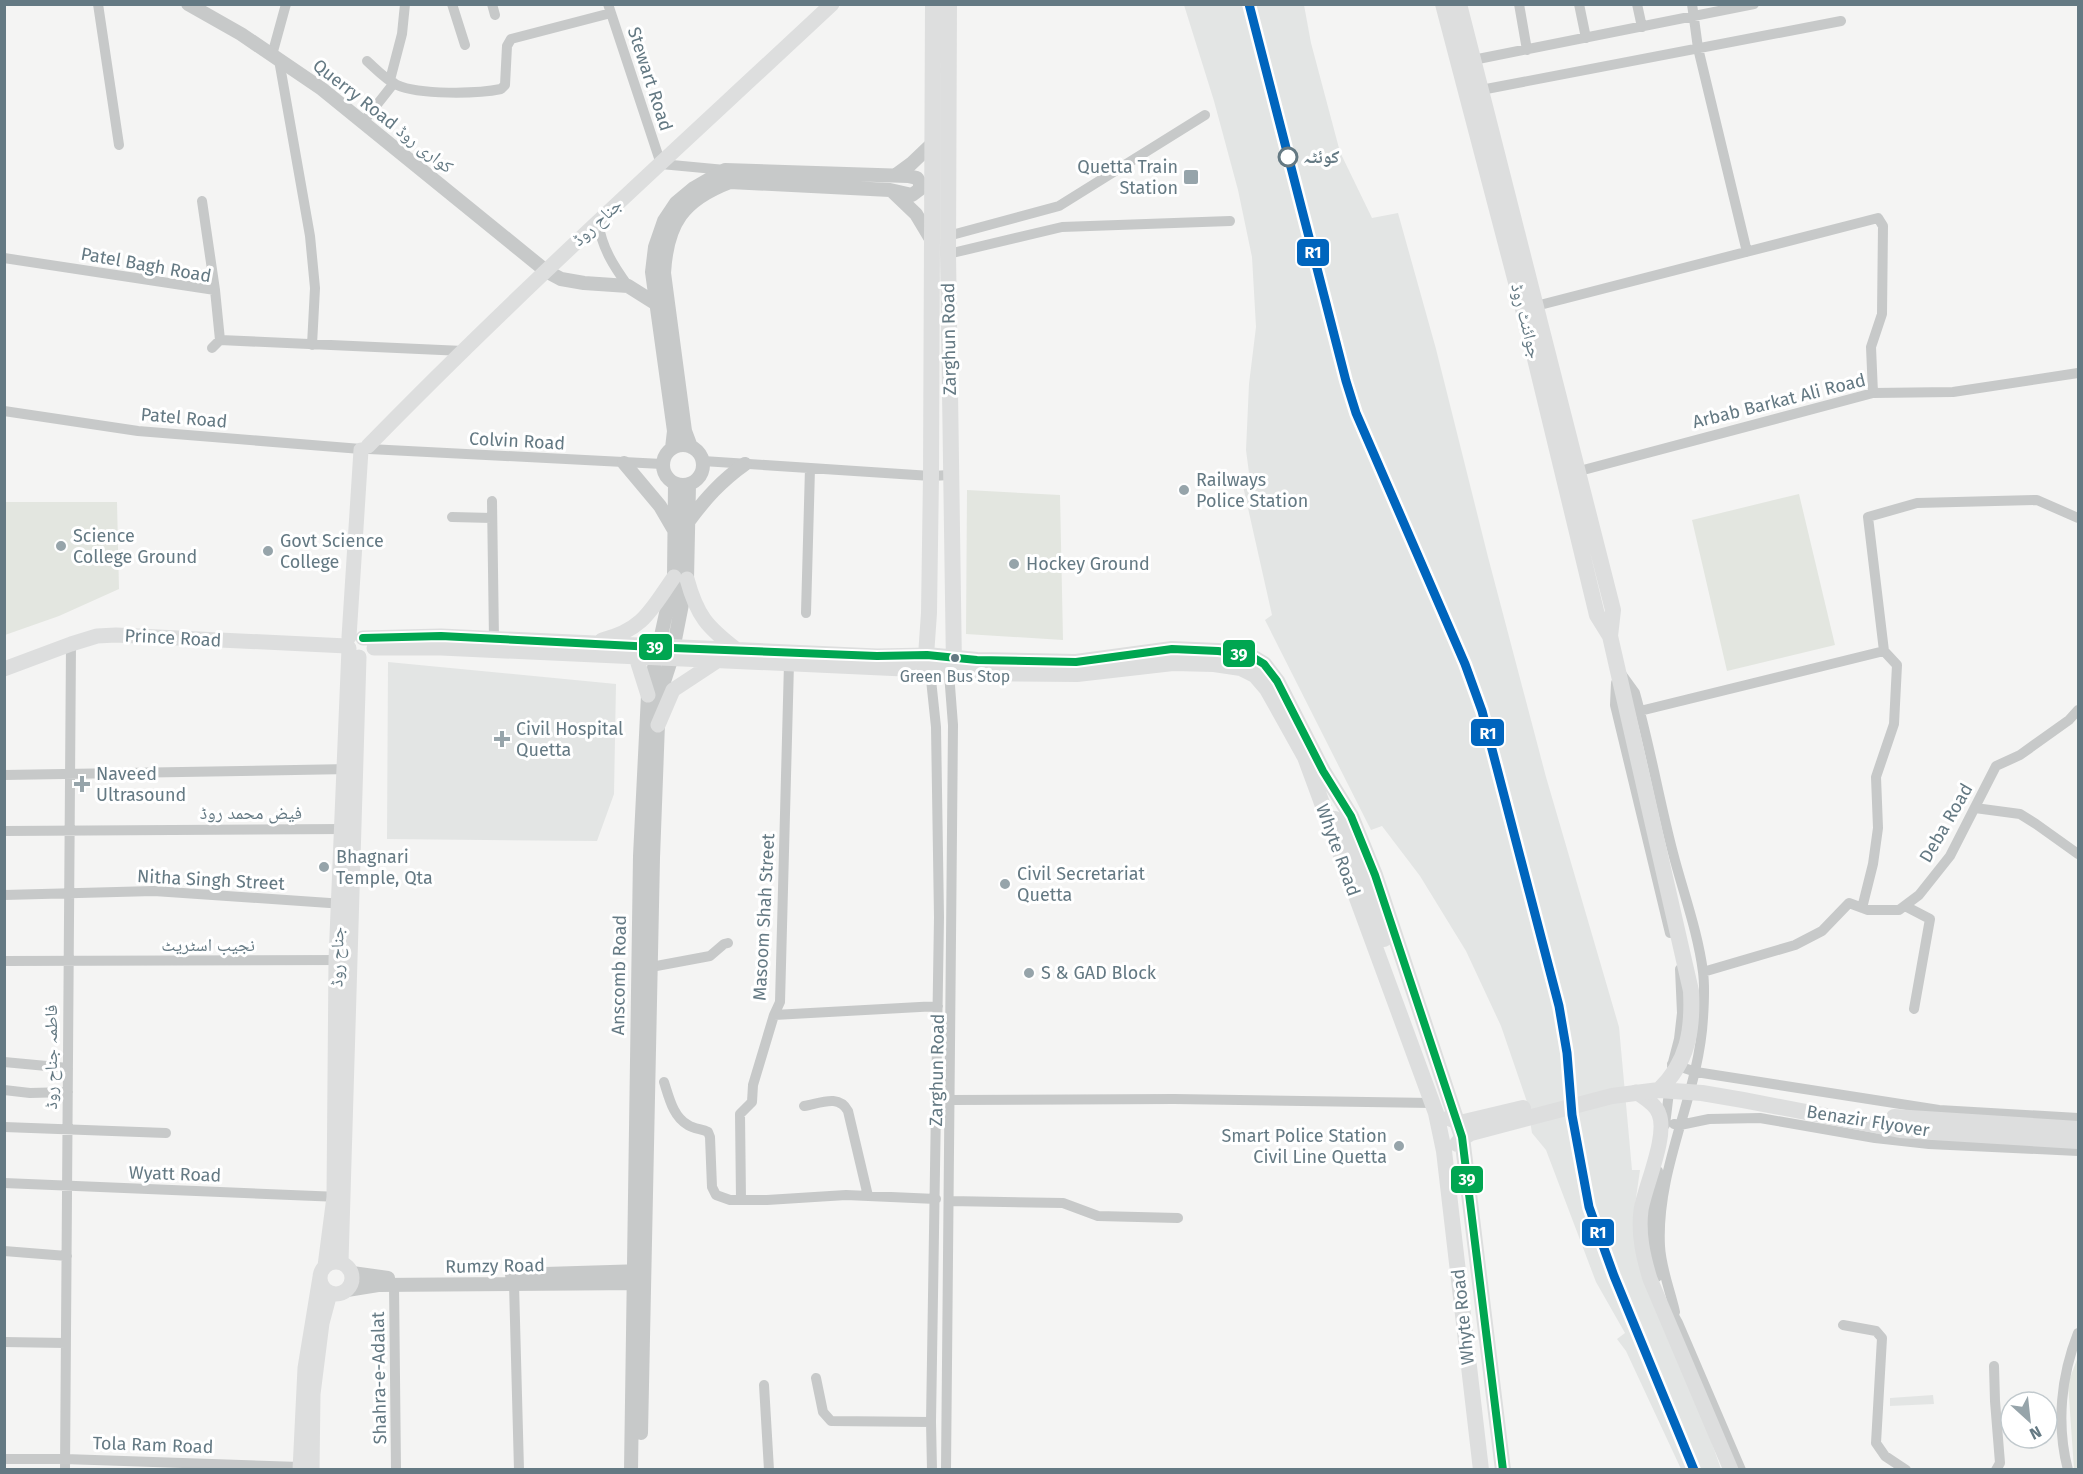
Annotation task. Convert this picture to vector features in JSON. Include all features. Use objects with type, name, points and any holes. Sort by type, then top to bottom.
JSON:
[{"type":"main road","name":"جناح روڈ","points":[[340,1262],[342,960],[366,449],[447,365],[546,270],[832,4]]},
{"type":"main road","name":"Zarghun Road","points":[[927,665],[931,476],[933,4]]},
{"type":"main road","name":"Zarghun Road","points":[[949,4],[948,254],[952,668]]},
{"type":"main road","name":"جوائنٹ روڈ","points":[[1443,4],[1523,309],[1613,610],[1610,636],[1691,991],[1692,1018],[1688,1041],[1679,1066],[1663,1086]]},
{"type":"main road","name":"جوائنٹ روڈ","points":[[1459,4],[1536,306],[1571,473]]},
{"type":"main road","points":[[587,643],[620,636],[634,627],[646,617],[680,578],[701,617],[715,633],[737,650]]},
{"type":"main road","name":"Prince Road","points":[[4,669],[97,636],[116,635],[356,643],[636,657],[665,653],[737,650],[878,656],[952,668],[1076,662],[1172,649],[1218,651],[1249,655],[1264,664],[1277,681],[1318,775]]},
{"type":"main road","name":"Prince Road","points":[[356,643],[441,636],[587,643],[717,661],[927,665]]},
{"type":"main road","points":[[636,657],[648,695]]},
{"type":"main road","points":[[658,725],[674,690],[717,661]]},
{"type":"main road","name":"Whyte Road","points":[[1318,775],[1359,869],[1438,1109],[1481,1470]]},
{"type":"main road","name":"Whyte Road","points":[[1318,775],[1438,1109]]},
{"type":"main road","name":"Whyte Road","points":[[1318,775],[1351,816],[1375,875],[1462,1137],[1503,1470]]},
{"type":"main road","name":"Benazir Flyover","points":[[1438,1109],[1458,1122],[1464,1122],[1627,1084],[1663,1086],[1705,1083],[1902,1119],[2079,1129]]},
{"type":"main road","name":"Benazir Flyover","points":[[1452,1154],[1461,1139],[1471,1133],[1612,1096],[1663,1086],[1900,1130],[2079,1141]]},
{"type":"main road","points":[[1636,1092],[1652,1104],[1659,1113],[1661,1123],[1655,1161],[1641,1210],[1641,1249],[1650,1279],[1731,1470]]},
{"type":"main road","points":[[1438,1109],[1452,1154],[1493,1470]]},
{"type":"main road","name":"جناح روڈ","points":[[304,1469],[305,1368],[322,1271],[339,1197]]},
{"type":"main road","points":[[335,1261],[340,1262],[348,1266],[352,1273],[352,1282],[347,1290],[330,1293],[324,1288],[322,1271],[335,1261]]},
{"type":"main road","points":[[304,1469],[322,1323],[330,1293]]},
{"type":"street","points":[[98,4],[119,145]]},
{"type":"street","name":"Querry Road کواری روڈ","points":[[188,4],[241,34],[364,121],[546,270],[561,279],[628,286]]},
{"type":"street","points":[[286,4],[276,58],[310,236],[315,288],[312,345]]},
{"type":"street","points":[[364,121],[392,82],[402,34],[405,4]]},
{"type":"street","points":[[452,4],[465,45]]},
{"type":"street","points":[[1519,4],[1527,50]]},
{"type":"street","points":[[1579,4],[1586,38]]},
{"type":"street","points":[[1637,4],[1642,27]]},
{"type":"street","points":[[1692,4],[1698,48],[1747,252]]},
{"type":"street","points":[[1473,60],[1749,5]]},
{"type":"street","points":[[367,61],[392,82],[402,87],[443,92],[501,89],[505,85],[507,46],[511,39],[609,9]]},
{"type":"street","name":"Stewart Road","points":[[609,9],[661,164]]},
{"type":"street","points":[[1481,90],[1841,21]]},
{"type":"street","points":[[948,236],[1059,206],[1205,115]]},
{"type":"street","points":[[896,175],[932,144]]},
{"type":"street","points":[[661,164],[725,170],[896,175],[917,178],[920,183],[920,189],[912,195],[890,190],[730,182],[699,197],[681,214],[665,248],[664,273],[685,431],[691,447]]},
{"type":"street","points":[[672,448],[674,431],[652,272],[655,247],[664,221],[676,203],[694,188],[725,170]]},
{"type":"street","points":[[890,190],[916,213],[931,239]]},
{"type":"street","points":[[202,201],[215,290]]},
{"type":"street","points":[[1536,306],[1878,218],[1883,226],[1882,314],[1871,347],[1873,393]]},
{"type":"street","points":[[948,254],[1062,227],[1230,221]]},
{"type":"street","points":[[598,222],[607,256],[628,286],[655,303]]},
{"type":"street","name":"Patel Bagh Road","points":[[4,258],[215,290],[220,340]]},
{"type":"street","points":[[212,348],[220,340],[463,351]]},
{"type":"street","name":"Arbab Barkat Ali Road","points":[[1571,473],[1873,393],[1953,392],[2079,373]]},
{"type":"street","name":"Patel Road","points":[[4,411],[138,431],[366,449]]},
{"type":"street","points":[[681,445],[691,447],[699,453],[703,461],[700,476],[689,485],[675,484],[667,478],[662,464],[665,455],[672,448],[681,445]]},
{"type":"street","name":"Colvin Road","points":[[366,449],[662,464]]},
{"type":"street","points":[[703,461],[931,476],[950,475]]},
{"type":"street","points":[[624,463],[660,506],[674,530]]},
{"type":"street","points":[[688,522],[711,492],[745,464]]},
{"type":"street","points":[[806,613],[810,468]]},
{"type":"street","name":"Anscomb Road","points":[[675,484],[674,530],[680,578]]},
{"type":"street","name":"Anscomb Road","points":[[631,1470],[640,1277],[659,697],[688,522],[689,485]]},
{"type":"street","points":[[1863,908],[1878,828],[1876,777],[1894,724],[1897,665],[1884,651],[1868,517],[1917,503],[2037,500],[2079,518]]},
{"type":"street","points":[[492,501],[494,639]]},
{"type":"street","points":[[452,517],[492,518]]},
{"type":"street","name":"فاطمہ جناح روڈ","points":[[65,1464],[69,831],[72,775],[71,644]]},
{"type":"street","points":[[1640,711],[1884,651]]},
{"type":"street","name":"Anscomb Road","points":[[640,1470],[638,929],[648,695],[665,653]]},
{"type":"street","name":"Masoom Shah Street","points":[[741,1200],[740,1114],[752,1102],[753,1085],[780,1002],[789,663]]},
{"type":"street","name":"Zarghun Road","points":[[927,665],[936,739],[939,917],[932,1470]]},
{"type":"street","name":"Zarghun Road","points":[[946,1470],[952,668]]},
{"type":"street","points":[[1617,668],[1635,693],[1703,972],[1700,1057],[1669,1164],[1660,1231],[1664,1271],[1678,1323]]},
{"type":"street","points":[[1617,668],[1615,705],[1661,902],[1680,968],[1682,1013],[1679,1039],[1672,1064],[1653,1204],[1652,1249],[1655,1273],[1741,1470]]},
{"type":"street","name":"Deba Road","points":[[1905,906],[1919,895],[1950,856],[1996,766],[2020,755],[2070,720],[2079,710]]},
{"type":"street","points":[[4,775],[350,769]]},
{"type":"street","points":[[1975,808],[2020,814],[2079,854]]},
{"type":"street","name":"فیض محمد روڈ","points":[[4,831],[348,829]]},
{"type":"street","name":"Nitha Singh Street","points":[[4,895],[154,891],[345,904]]},
{"type":"street","points":[[1703,972],[1795,945],[1822,931],[1849,903],[1868,910],[1899,910],[1905,906],[1930,919],[1914,1009]]},
{"type":"street","points":[[651,967],[710,956],[728,943]]},
{"type":"street","name":"نجیب اسٹریٹ","points":[[4,961],[342,960]]},
{"type":"street","points":[[774,1015],[938,1006]]},
{"type":"street","points":[[4,1062],[68,1068]]},
{"type":"street","points":[[1672,1064],[1696,1072],[1939,1110],[2079,1118]]},
{"type":"street","points":[[664,1082],[680,1119],[689,1126],[708,1132],[712,1187],[716,1195],[730,1200],[868,1196],[936,1199]]},
{"type":"street","points":[[4,1090],[30,1093],[68,1092]]},
{"type":"street","points":[[950,1100],[1174,1099],[1438,1109]]},
{"type":"street","points":[[804,1106],[838,1100],[844,1104],[848,1111],[868,1196]]},
{"type":"street","points":[[1665,1122],[1680,1125],[1709,1119],[1760,1118],[1875,1138],[1929,1144],[2079,1151]]},
{"type":"street","points":[[4,1127],[166,1133]]},
{"type":"street","name":"Wyatt Road","points":[[4,1183],[339,1197]]},
{"type":"street","points":[[949,1201],[1063,1203],[1098,1216],[1178,1218]]},
{"type":"street","points":[[4,1251],[67,1256]]},
{"type":"street","name":"Rumzy Road","points":[[352,1273],[394,1278],[640,1277]]},
{"type":"street","name":"Rumzy Road","points":[[347,1290],[394,1285],[514,1284],[640,1277]]},
{"type":"street","points":[[514,1284],[519,1470]]},
{"type":"street","name":"Shahra-e-Adalat","points":[[394,1285],[396,1470]]},
{"type":"street","points":[[1843,1325],[1876,1331],[1882,1338],[1875,1443],[1885,1456],[1906,1470]]},
{"type":"street","points":[[2068,1470],[2061,1403],[2072,1350],[2079,1333]]},
{"type":"street","points":[[4,1342],[66,1343]]},
{"type":"street","points":[[1994,1366],[2000,1463],[1996,1470]]},
{"type":"street","points":[[816,1378],[823,1413],[831,1421],[931,1422]]},
{"type":"street","points":[[764,1385],[769,1470]]},
{"type":"street","name":"Tola Ram Road","points":[[4,1459],[65,1464],[304,1469]]},
{"type":"shaded area","points":[[1184,5],[1304,5],[1311,43],[1340,152],[1372,218],[1398,213],[1436,349],[1546,777],[1619,1027],[1632,1170],[1640,1170],[1633,1219],[1721,1469],[1681,1469],[1626,1351],[1617,1339],[1625,1333],[1596,1282],[1546,1150],[1532,1133],[1527,1102],[1501,1026],[1466,951],[1420,876],[1382,826],[1371,830],[1265,620],[1272,615],[1241,477],[1249,473],[1246,450],[1249,384],[1256,327],[1252,257],[1238,190],[1214,101]]},
{"type":"shaded area","name":"Hockey Ground","points":[[967,490],[1060,495],[1063,640],[966,634]]},
{"type":"shaded area","points":[[1799,494],[1835,645],[1727,671],[1692,520]]},
{"type":"shaded area","name":"Science College Ground","points":[[5,502],[117,502],[119,589],[59,616],[5,635]]},
{"type":"shaded area","name":"Civil Hospital Quetta","points":[[388,662],[616,684],[614,794],[597,841],[387,839]]},
{"type":"shaded area","points":[[2078,1357],[2078,1469],[2074,1469],[2068,1383]]},
{"type":"shaded area","points":[[1933,1395],[1934,1404],[1890,1406],[1890,1398]]},
{"type":"transit line","name":"R1","points":[[1249,4],[1356,413],[1465,664],[1482,711],[1559,1006],[1567,1053],[1572,1115],[1589,1207],[1614,1276],[1694,1470]]},
{"type":"transit line","name":"39","points":[[363,638],[441,636],[673,648],[877,656],[927,655],[977,660],[1076,662],[1172,649],[1249,655],[1264,664],[1277,681],[1323,771],[1351,816],[1375,875],[1462,1137],[1503,1470]]},
{"type":"place","name":"کوئٹہ","points":[[1288,157]]},
{"type":"place","name":"Quetta Train Station","points":[[1191,177]]},
{"type":"place","name":"Railways Police Station","points":[[1184,490]]},
{"type":"place","name":"Science College Ground","points":[[61,546]]},
{"type":"place","name":"Govt Science College","points":[[268,551]]},
{"type":"place","name":"Hockey Ground","points":[[1014,564]]},
{"type":"place","name":"Green Bus Stop","points":[[955,658]]},
{"type":"place","name":"Civil Hospital Quetta","points":[[502,739]]},
{"type":"place","name":"Naveed Ultrasound","points":[[82,784]]},
{"type":"place","name":"Bhagnari Temple, Qta","points":[[324,867]]},
{"type":"place","name":"Civil Secretariat Quetta","points":[[1005,884]]},
{"type":"place","name":"S & GAD Block","points":[[1029,973]]},
{"type":"place","name":"Smart Police Station Civil Line Quetta","points":[[1399,1146]]}]
